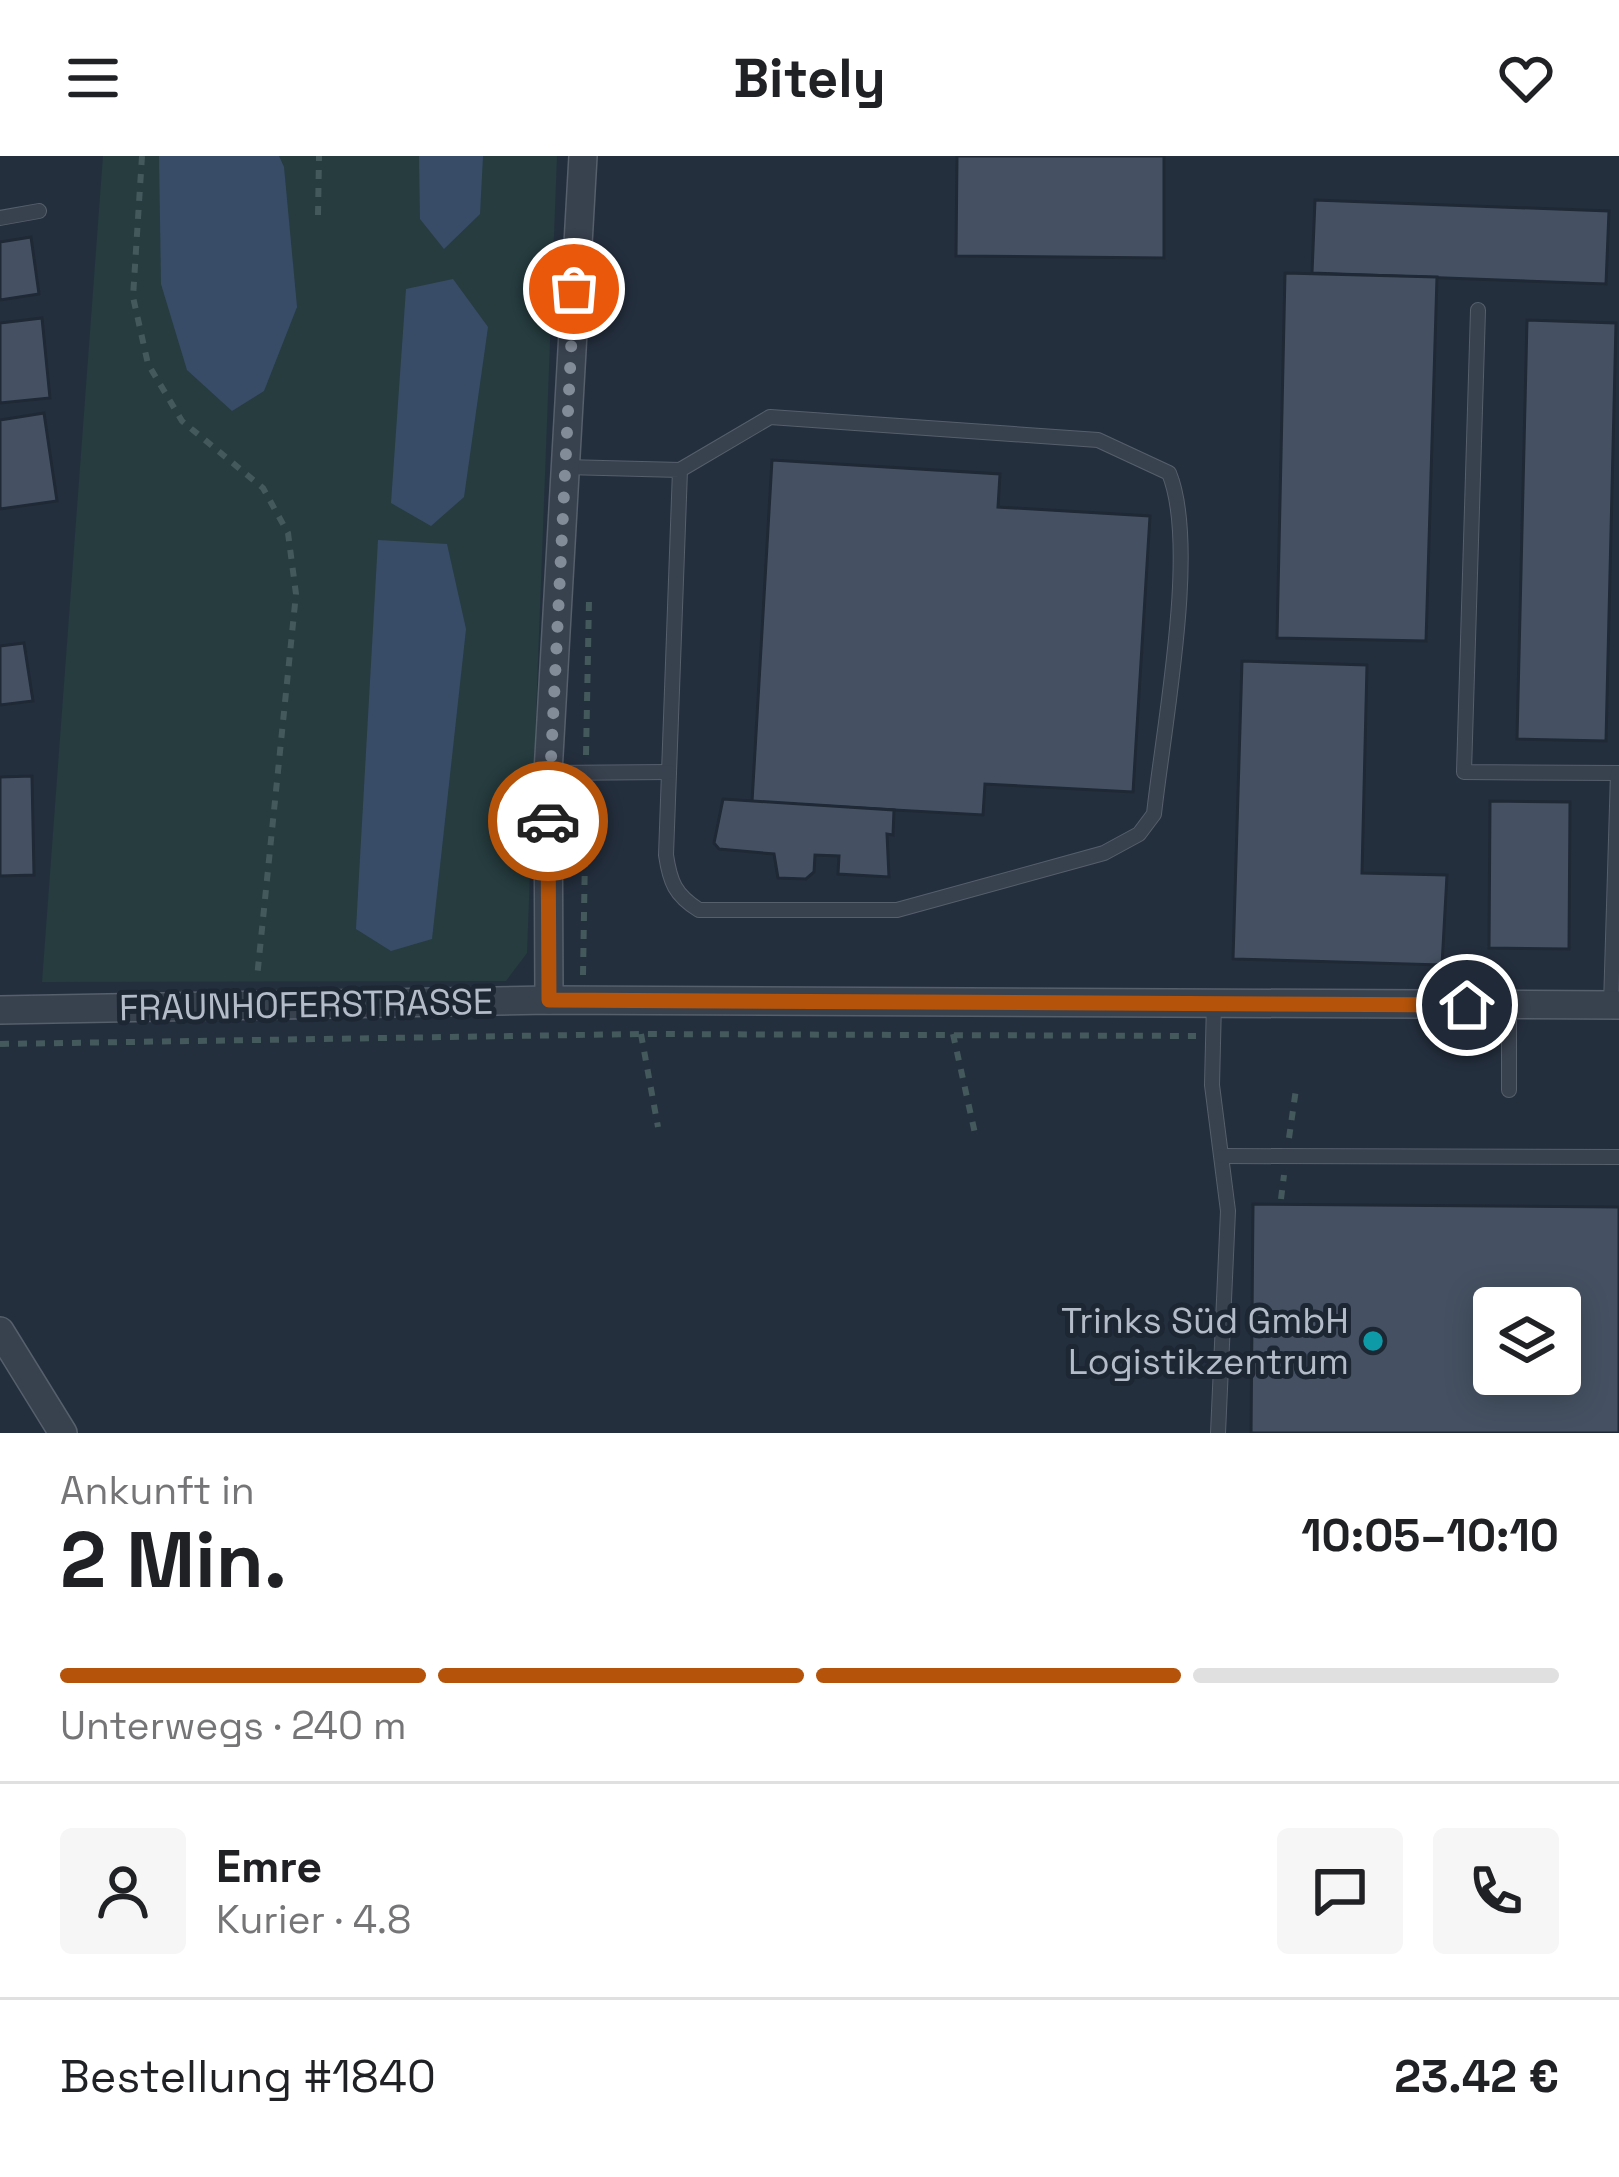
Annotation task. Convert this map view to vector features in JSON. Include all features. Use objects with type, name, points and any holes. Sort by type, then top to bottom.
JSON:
[{"type":"street","points":[[549,1000],[548,773],[583,156]]},
{"type":"street","name":"FRAUNHOFERSTRASSE","points":[[0,1010],[549,1000],[1615,1005]]},
{"type":"street","points":[[0,1331],[63,1433]]},
{"type":"lane","points":[[0,218],[39,211]]},
{"type":"lane","points":[[1478,310],[1464,772],[1619,773],[1615,1005]]},
{"type":"lane","points":[[563,467],[680,470],[770,417],[1098,440],[1169,473],[1181,502],[1183,548],[1154,814],[1138,834],[1105,853],[897,910],[698,910],[682,900],[670,881],[669,772],[680,470]]},
{"type":"lane","points":[[548,773],[669,772]]},
{"type":"lane","points":[[1214,1002],[1212,1085],[1228,1211],[1217,1433]]},
{"type":"lane","points":[[1509,1090],[1510,1006]]},
{"type":"lane","points":[[1222,1156],[1619,1157]]},
{"type":"path","points":[[142,156],[133,297],[148,364],[182,421],[263,488],[288,533],[294,574],[296,594],[254,1006]]},
{"type":"path","points":[[318,215],[319,156]]},
{"type":"path","points":[[590,580],[582,975],[604,975]]},
{"type":"path","points":[[638,1000],[658,1127]]},
{"type":"path","points":[[949,1001],[976,1138]]},
{"type":"path","points":[[0,1044],[641,1034],[1213,1036]]},
{"type":"green space","points":[[103,156],[557,156],[527,953],[506,981],[42,982]]},
{"type":"water","points":[[159,156],[279,156],[284,167],[297,307],[264,391],[232,411],[187,370],[161,284]]},
{"type":"water","points":[[419,156],[483,156],[480,214],[444,249],[420,219]]},
{"type":"water","points":[[453,279],[488,327],[464,497],[431,526],[391,503],[406,289]]},
{"type":"water","points":[[378,540],[447,544],[466,629],[432,939],[391,951],[356,929]]},
{"type":"building","points":[[957,156],[1164,156],[1164,258],[956,256]]},
{"type":"building","points":[[1315,200],[1609,211],[1606,284],[1312,273]]},
{"type":"building","points":[[31,237],[39,294],[0,300],[0,242]]},
{"type":"building","points":[[1285,273],[1437,277],[1426,641],[1277,638]]},
{"type":"building","points":[[42,318],[50,398],[0,403],[0,323]]},
{"type":"building","points":[[1527,320],[1616,323],[1606,741],[1517,739]]},
{"type":"building","points":[[44,413],[57,501],[0,509],[0,420]]},
{"type":"building","points":[[772,460],[1000,474],[998,507],[1150,516],[1133,792],[985,784],[983,815],[752,802]]},
{"type":"building","points":[[24,643],[33,701],[0,705],[0,646]]},
{"type":"building","points":[[1242,661],[1367,665],[1362,873],[1447,875],[1442,965],[1233,959]]},
{"type":"building","points":[[32,776],[34,875],[0,876],[0,777]]},
{"type":"building","points":[[723,799],[894,810],[893,835],[887,834],[889,877],[838,874],[839,856],[815,855],[814,872],[806,879],[778,878],[774,854],[719,849],[714,843]]},
{"type":"building","points":[[1490,801],[1570,802],[1569,949],[1489,948]]},
{"type":"building","name":"Trinks Süd GmbH Logistikzentrum","points":[[1253,1204],[1619,1207],[1619,1433],[1251,1433]]},
{"type":"way so far","points":[[548,821],[574,289]]},
{"type":"place","name":"Trinks Süd GmbH Logistikzentrum","points":[[1373,1341]]},
{"type":"route","points":[[548,821],[549,1000],[1467,1005]]}]
